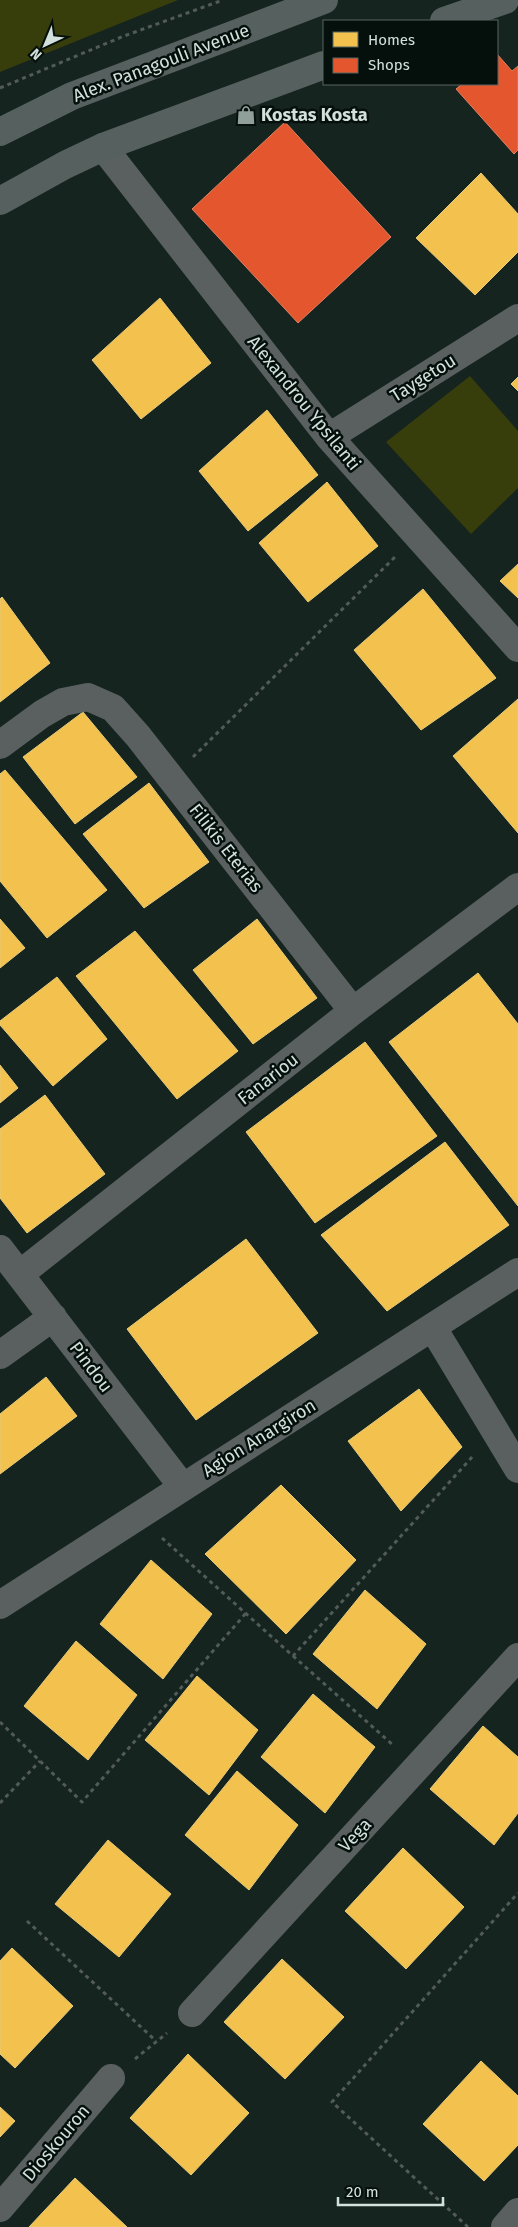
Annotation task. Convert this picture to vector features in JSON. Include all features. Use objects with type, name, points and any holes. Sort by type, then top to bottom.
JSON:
[{"type":"main road","name":"Alex. Panagouli Avenue","points":[[0,132],[72,96],[324,0]]},
{"type":"main road","points":[[447,20],[505,0]]},
{"type":"main road","points":[[0,201],[102,147],[323,65]]},
{"type":"street","name":"Alexandrou Ypsilanti","points":[[102,147],[329,437],[518,648]]},
{"type":"street","name":"Taygetou","points":[[329,437],[518,318]]},
{"type":"street","name":"Filikis Eterias","points":[[0,745],[42,714],[63,702],[88,697],[113,708],[171,778],[354,1011]]},
{"type":"street","name":"Fanariou","points":[[20,1274],[354,1011],[518,887]]},
{"type":"street","name":"Pindou","points":[[0,1249],[182,1486]]},
{"type":"street","name":"Agion Anargiron","points":[[0,1605],[182,1486],[433,1328],[518,1272]]},
{"type":"street","points":[[0,1355],[53,1317]]},
{"type":"street","points":[[433,1328],[518,1469]]},
{"type":"street","name":"Vega","points":[[192,2013],[518,1657]]},
{"type":"street","name":"Dioskouron","points":[[0,2208],[111,2078]]},
{"type":"street","points":[[505,2227],[518,2212]]},
{"type":"path","points":[[0,88],[124,36],[222,0]]},
{"type":"path","points":[[171,778],[417,536]]},
{"type":"path","points":[[293,1656],[495,1431]]},
{"type":"path","points":[[137,1515],[418,1767]]},
{"type":"path","points":[[0,1722],[82,1802],[246,1613]]},
{"type":"path","points":[[0,1804],[40,1761]]},
{"type":"path","points":[[468,2227],[332,2102],[518,1893]]},
{"type":"path","points":[[27,1921],[156,2041]]},
{"type":"path","points":[[111,2078],[192,2013]]},
{"type":"green space","points":[[0,0],[178,0],[0,72]]},
{"type":"green space","points":[[470,376],[518,431],[518,488],[471,534],[386,442]]},
{"type":"building: Homes","points":[[481,173],[518,214],[518,252],[475,295],[416,238]]},
{"type":"building: Homes","points":[[160,298],[211,363],[141,419],[92,360]]},
{"type":"building: Homes","points":[[518,377],[518,391],[511,384]]},
{"type":"building: Homes","points":[[267,410],[318,475],[248,531],[199,471]]},
{"type":"building: Homes","points":[[327,482],[378,546],[308,602],[259,543]]},
{"type":"building: Homes","points":[[518,564],[518,598],[500,581]]},
{"type":"building: Homes","points":[[423,589],[496,678],[421,730],[354,650]]},
{"type":"building: Homes","points":[[2,597],[50,663],[0,702],[0,599]]},
{"type":"building: Homes","points":[[518,699],[518,833],[453,756]]},
{"type":"building: Homes","points":[[83,712],[137,777],[75,824],[23,757]]},
{"type":"building: Homes","points":[[5,770],[107,890],[47,938],[0,881],[0,774]]},
{"type":"building: Homes","points":[[149,783],[209,862],[144,908],[83,834]]},
{"type":"building: Homes","points":[[0,919],[25,948],[0,968]]},
{"type":"building: Homes","points":[[257,919],[317,998],[253,1044],[193,970]]},
{"type":"building: Homes","points":[[135,931],[238,1051],[177,1099],[76,976]]},
{"type":"building: Homes","points":[[478,973],[518,1024],[518,1206],[389,1042]]},
{"type":"building: Homes","points":[[57,977],[107,1039],[53,1086],[0,1025],[0,1021]]},
{"type":"building: Homes","points":[[365,1042],[437,1136],[315,1223],[246,1132]]},
{"type":"building: Homes","points":[[0,1065],[18,1088],[0,1103]]},
{"type":"building: Homes","points":[[45,1095],[105,1174],[27,1233],[0,1198],[0,1129]]},
{"type":"building: Homes","points":[[445,1142],[509,1225],[387,1311],[321,1235]]},
{"type":"building: Homes","points":[[246,1239],[318,1333],[196,1420],[127,1329]]},
{"type":"building: Homes","points":[[46,1377],[77,1416],[0,1474],[0,1414]]},
{"type":"building: Homes","points":[[419,1389],[462,1447],[401,1511],[348,1441]]},
{"type":"building: Homes","points":[[281,1485],[356,1560],[286,1634],[205,1554]]},
{"type":"building: Homes","points":[[151,1560],[212,1614],[163,1679],[100,1624]]},
{"type":"building: Homes","points":[[365,1590],[426,1644],[377,1709],[313,1654]]},
{"type":"building: Homes","points":[[76,1641],[137,1695],[88,1760],[24,1706]]},
{"type":"building: Homes","points":[[197,1676],[258,1730],[209,1795],[145,1740]]},
{"type":"building: Homes","points":[[313,1694],[375,1747],[325,1813],[261,1757]]},
{"type":"building: Homes","points":[[483,1726],[518,1757],[518,1813],[494,1845],[430,1789]]},
{"type":"building: Homes","points":[[237,1771],[298,1825],[249,1890],[185,1835]]},
{"type":"building: Homes","points":[[108,1840],[171,1894],[119,1957],[55,1904]]},
{"type":"building: Homes","points":[[403,1848],[464,1907],[406,1969],[345,1911]]},
{"type":"building: Homes","points":[[12,1948],[73,2006],[15,2068],[0,2054],[0,1961]]},
{"type":"building: Homes","points":[[282,1959],[344,2017],[285,2079],[224,2022]]},
{"type":"building: Homes","points":[[188,2054],[249,2113],[191,2175],[130,2118]]},
{"type":"building: Homes","points":[[481,2061],[518,2096],[518,2145],[484,2181],[423,2124]]},
{"type":"building: Homes","points":[[0,2107],[15,2121],[0,2137]]},
{"type":"building: Homes","points":[[75,2178],[127,2227],[29,2227]]},
{"type":"building: Shops","points":[[498,55],[512,71],[518,66],[518,150],[514,154],[456,89],[461,85],[498,85]]},
{"type":"building: Shops","points":[[285,122],[391,237],[298,323],[192,209]]},
{"type":"place","name":"Kostas Kosta","points":[[246,115]]}]
